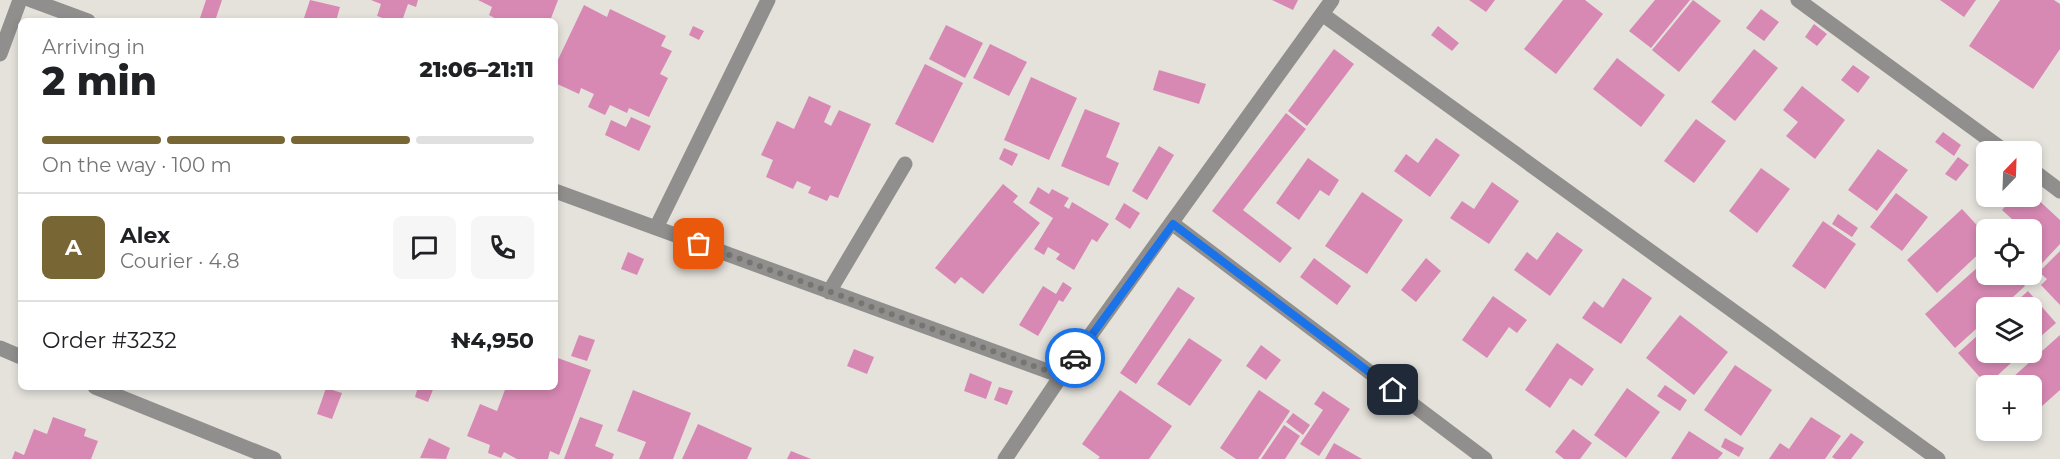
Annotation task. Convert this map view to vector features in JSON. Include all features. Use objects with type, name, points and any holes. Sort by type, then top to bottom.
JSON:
[{"type":"street","points":[[0,54],[20,0]]},
{"type":"street","points":[[31,0],[80,18]]},
{"type":"street","points":[[656,228],[768,0]]},
{"type":"street","points":[[1005,459],[1061,376],[1173,224],[1332,0]]},
{"type":"street","points":[[1798,0],[1991,141]]},
{"type":"street","points":[[1322,14],[1938,459]]},
{"type":"street","points":[[828,291],[905,164]]},
{"type":"street","points":[[2042,178],[2060,190]]},
{"type":"street","points":[[558,192],[1061,376]]},
{"type":"street","points":[[1173,224],[1485,459]]},
{"type":"street","points":[[0,348],[18,356]]},
{"type":"street","points":[[102,390],[274,459]]},
{"type":"building","points":[[206,0],[222,0],[216,18],[200,18]]},
{"type":"building","points":[[310,0],[340,7],[337,18],[304,18]]},
{"type":"building","points":[[371,0],[418,0],[416,7],[408,4],[403,18],[377,16],[381,4]]},
{"type":"building","points":[[478,0],[558,0],[551,18],[494,18],[489,15],[492,7]]},
{"type":"building","points":[[1272,0],[1298,0],[1293,10]]},
{"type":"building","points":[[1469,0],[1495,0],[1486,12]]},
{"type":"building","points":[[1563,0],[1585,0],[1603,14],[1556,74],[1524,49]]},
{"type":"building","points":[[1655,0],[1690,0],[1651,48],[1629,31]]},
{"type":"building","points":[[1693,0],[1721,21],[1679,72],[1652,50]]},
{"type":"building","points":[[1940,0],[1976,0],[1964,17]]},
{"type":"building","points":[[2000,0],[2054,0],[2060,4],[2060,49],[2033,89],[1969,46]]},
{"type":"building","points":[[584,5],[607,17],[610,9],[666,36],[661,46],[672,51],[660,74],[668,78],[649,117],[629,108],[627,113],[610,105],[605,115],[588,107],[594,94],[581,88],[579,94],[558,84],[558,60]]},
{"type":"building","points":[[1761,9],[1779,22],[1764,41],[1746,28]]},
{"type":"building","points":[[1814,24],[1827,34],[1817,46],[1805,37]]},
{"type":"building","points":[[946,25],[983,43],[965,78],[929,59]]},
{"type":"building","points":[[693,26],[704,31],[699,40],[689,35]]},
{"type":"building","points":[[1438,26],[1459,43],[1452,51],[1431,35]]},
{"type":"building","points":[[990,44],[1027,62],[1009,96],[973,78]]},
{"type":"building","points":[[1334,49],[1354,64],[1307,126],[1288,111]]},
{"type":"building","points":[[1754,49],[1778,68],[1735,121],[1711,102]]},
{"type":"building","points":[[1617,58],[1665,95],[1641,127],[1593,89]]},
{"type":"building","points":[[925,64],[963,83],[933,143],[895,124]]},
{"type":"building","points":[[1853,65],[1870,77],[1858,93],[1841,80]]},
{"type":"building","points":[[1159,70],[1206,84],[1199,104],[1153,90]]},
{"type":"building","points":[[1031,77],[1077,98],[1049,160],[1004,140]]},
{"type":"building","points":[[1802,86],[1845,120],[1815,159],[1786,136],[1798,122],[1783,110]]},
{"type":"building","points":[[809,96],[831,106],[824,122],[831,126],[839,110],[871,124],[838,198],[830,195],[827,201],[808,193],[811,187],[797,181],[793,189],[766,177],[773,160],[761,155],[777,121],[794,129]]},
{"type":"building","points":[[1085,109],[1120,123],[1106,157],[1119,163],[1109,186],[1061,166]]},
{"type":"building","points":[[1286,113],[1306,129],[1243,210],[1292,248],[1280,263],[1212,211]]},
{"type":"building","points":[[631,117],[651,126],[639,151],[605,135],[611,120],[626,127]]},
{"type":"building","points":[[1696,119],[1726,141],[1694,183],[1664,161]]},
{"type":"building","points":[[1943,132],[1961,145],[1954,156],[1935,142]]},
{"type":"building","points":[[1436,138],[1460,155],[1430,197],[1394,171],[1406,154],[1418,163]]},
{"type":"building","points":[[1159,146],[1174,155],[1147,200],[1132,191]]},
{"type":"building","points":[[1004,148],[1018,154],[1012,166],[999,159]]},
{"type":"building","points":[[1878,149],[1908,170],[1877,211],[1848,190]]},
{"type":"building","points":[[1958,157],[1969,165],[1956,181],[1945,174]]},
{"type":"building","points":[[1308,158],[1339,180],[1329,196],[1320,190],[1299,220],[1276,203]]},
{"type":"building","points":[[1761,168],[1790,189],[1757,233],[1729,211]]},
{"type":"building","points":[[1492,182],[1519,201],[1489,244],[1450,218],[1462,201],[1474,209]]},
{"type":"building","points":[[1003,184],[1018,196],[1013,202],[1040,223],[983,294],[961,277],[955,284],[935,268]]},
{"type":"building","points":[[1038,187],[1049,194],[1052,189],[1069,198],[1064,206],[1069,209],[1072,202],[1109,224],[1097,242],[1092,239],[1074,270],[1056,259],[1060,254],[1048,247],[1044,255],[1034,249],[1053,218],[1029,203]]},
{"type":"building","points":[[1362,192],[1403,220],[1367,274],[1325,246]]},
{"type":"building","points":[[1896,193],[1928,217],[1902,251],[1870,227]]},
{"type":"building","points":[[1124,203],[1140,213],[1130,229],[1115,219]]},
{"type":"building","points":[[2042,203],[2060,220],[2060,244],[2042,263],[2042,219],[2012,219],[2002,210],[2005,207],[2042,207]]},
{"type":"building","points":[[1962,209],[1976,224],[1976,256],[1937,293],[1907,260]]},
{"type":"building","points":[[1838,214],[1858,228],[1852,237],[1832,224]]},
{"type":"building","points":[[1823,221],[1856,244],[1825,289],[1792,266]]},
{"type":"building","points":[[1557,232],[1583,250],[1550,296],[1514,270],[1527,252],[1537,260]]},
{"type":"building","points":[[2060,251],[2060,305],[2041,285],[2047,279],[2042,275],[2042,269]]},
{"type":"building","points":[[628,252],[644,259],[637,275],[621,269]]},
{"type":"building","points":[[1314,258],[1351,286],[1337,305],[1300,277]]},
{"type":"building","points":[[1426,258],[1441,271],[1416,302],[1401,290]]},
{"type":"building","points":[[1976,269],[1976,285],[2025,286],[2013,297],[1976,297],[1976,329],[1955,348],[1925,314]]},
{"type":"building","points":[[1623,278],[1652,298],[1621,344],[1582,318],[1594,301],[1603,308]]},
{"type":"building","points":[[1063,282],[1072,288],[1063,302],[1059,300],[1038,336],[1019,325],[1043,286],[1056,294]]},
{"type":"building","points":[[1178,287],[1195,298],[1136,384],[1120,373]]},
{"type":"building","points":[[2028,291],[2033,297],[2021,297]]},
{"type":"building","points":[[1493,296],[1527,320],[1517,333],[1509,327],[1487,358],[1462,340]]},
{"type":"building","points":[[2042,307],[2056,323],[2042,335]]},
{"type":"building","points":[[1680,315],[1728,352],[1694,395],[1646,358]]},
{"type":"building","points":[[579,335],[595,340],[587,361],[571,356]]},
{"type":"building","points":[[2060,335],[2060,390],[2042,406],[2042,375],[2015,375],[2029,363],[2042,363],[2042,351]]},
{"type":"building","points":[[1976,337],[1976,363],[2011,363],[1998,375],[1978,375],[1958,353]]},
{"type":"building","points":[[1189,338],[1222,360],[1190,406],[1157,384]]},
{"type":"building","points":[[1557,343],[1594,369],[1582,386],[1570,378],[1550,408],[1525,390]]},
{"type":"building","points":[[1261,345],[1281,360],[1266,380],[1246,366]]},
{"type":"building","points":[[854,349],[874,357],[867,374],[847,366]]},
{"type":"building","points":[[558,358],[591,370],[559,455],[550,451],[548,459],[517,459],[504,452],[501,458],[488,453],[490,445],[467,436],[480,404],[497,411],[505,390],[558,390]]},
{"type":"building","points":[[1735,365],[1772,390],[1741,436],[1704,410]]},
{"type":"building","points":[[970,373],[992,382],[986,399],[964,391]]},
{"type":"building","points":[[1665,385],[1687,400],[1680,411],[1657,396]]},
{"type":"building","points":[[999,387],[1013,391],[1007,405],[994,400]]},
{"type":"building","points":[[1627,388],[1660,412],[1626,458],[1594,435]]},
{"type":"building","points":[[325,390],[342,393],[332,419],[317,414]]},
{"type":"building","points":[[417,390],[433,390],[428,402],[415,397]]},
{"type":"building","points":[[633,390],[691,413],[673,459],[639,459],[646,442],[617,431]]},
{"type":"building","points":[[1120,390],[1172,426],[1149,459],[1098,459],[1100,457],[1082,444]]},
{"type":"building","points":[[1259,390],[1290,411],[1258,459],[1236,459],[1220,448]]},
{"type":"building","points":[[1323,391],[1350,409],[1319,456],[1300,444],[1323,410],[1314,404]]},
{"type":"building","points":[[1293,413],[1310,425],[1303,435],[1286,422]]},
{"type":"building","points":[[53,417],[86,429],[84,436],[98,441],[91,459],[12,459],[15,451],[24,455],[34,429],[47,434]]},
{"type":"building","points":[[580,417],[603,425],[595,446],[614,454],[612,459],[564,459]]},
{"type":"building","points":[[1811,417],[1841,436],[1825,459],[1769,459],[1780,443],[1789,449]]},
{"type":"building","points":[[698,424],[752,448],[747,459],[682,459]]},
{"type":"building","points":[[1284,425],[1300,436],[1285,459],[1261,459]]},
{"type":"building","points":[[1573,429],[1592,443],[1580,459],[1564,459],[1555,452]]},
{"type":"building","points":[[1689,431],[1723,453],[1718,459],[1671,459]]},
{"type":"building","points":[[1851,433],[1864,442],[1851,459],[1832,457]]},
{"type":"building","points":[[429,438],[450,448],[446,459],[420,458]]},
{"type":"building","points":[[1725,438],[1744,448],[1739,457],[1721,447]]},
{"type":"building","points":[[1334,443],[1362,459],[1325,459]]},
{"type":"building","points":[[791,451],[811,459],[787,459]]},
{"type":"way so far","points":[[699,244],[1061,376],[1075,358]]},
{"type":"route","points":[[1075,358],[1173,224],[1393,390]]}]
